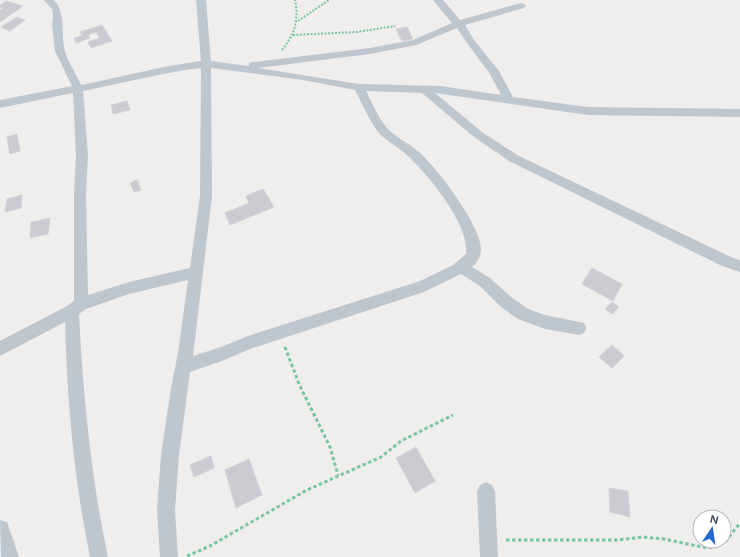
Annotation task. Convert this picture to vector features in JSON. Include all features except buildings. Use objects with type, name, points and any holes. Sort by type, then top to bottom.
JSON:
[{"type":"street","points":[[49,0],[56,8],[58,16],[57,25],[60,51],[78,89],[82,161],[75,384],[85,478],[99,557]]},
{"type":"street","points":[[169,557],[166,502],[170,455],[184,366],[206,196],[206,64],[201,0]]},
{"type":"street","points":[[438,0],[459,24],[470,41],[496,73],[509,99]]},
{"type":"street","points":[[228,68],[370,51],[398,46],[416,42],[459,24],[521,6]]},
{"type":"street","points":[[0,104],[174,68],[206,64],[228,68],[303,76],[359,87],[424,89],[595,111],[740,113]]},
{"type":"street","points":[[184,366],[424,286],[461,267],[473,257],[475,250],[471,235],[462,216],[415,154],[383,130],[359,87]]},
{"type":"street","points":[[424,89],[462,123],[513,158],[727,262],[740,266]]},
{"type":"street","points":[[461,267],[485,282],[506,302],[524,314],[545,322],[578,328]]},
{"type":"street","points":[[0,349],[77,307],[129,288],[197,272]]},
{"type":"street","points":[[486,491],[489,548]]},
{"type":"street","points":[[0,529],[10,557]]},
{"type":"path","points":[[266,63],[288,43],[293,35],[298,21],[295,0]]},
{"type":"path","points":[[298,21],[329,0]]},
{"type":"path","points":[[293,35],[343,34],[395,26]]},
{"type":"path","points":[[280,333],[290,364],[329,444],[338,476]]},
{"type":"path","points":[[185,557],[210,546],[307,490],[381,457],[401,440],[453,415]]},
{"type":"path","points":[[489,548],[643,538],[664,539],[707,548],[718,546],[726,541],[740,524]]}]
